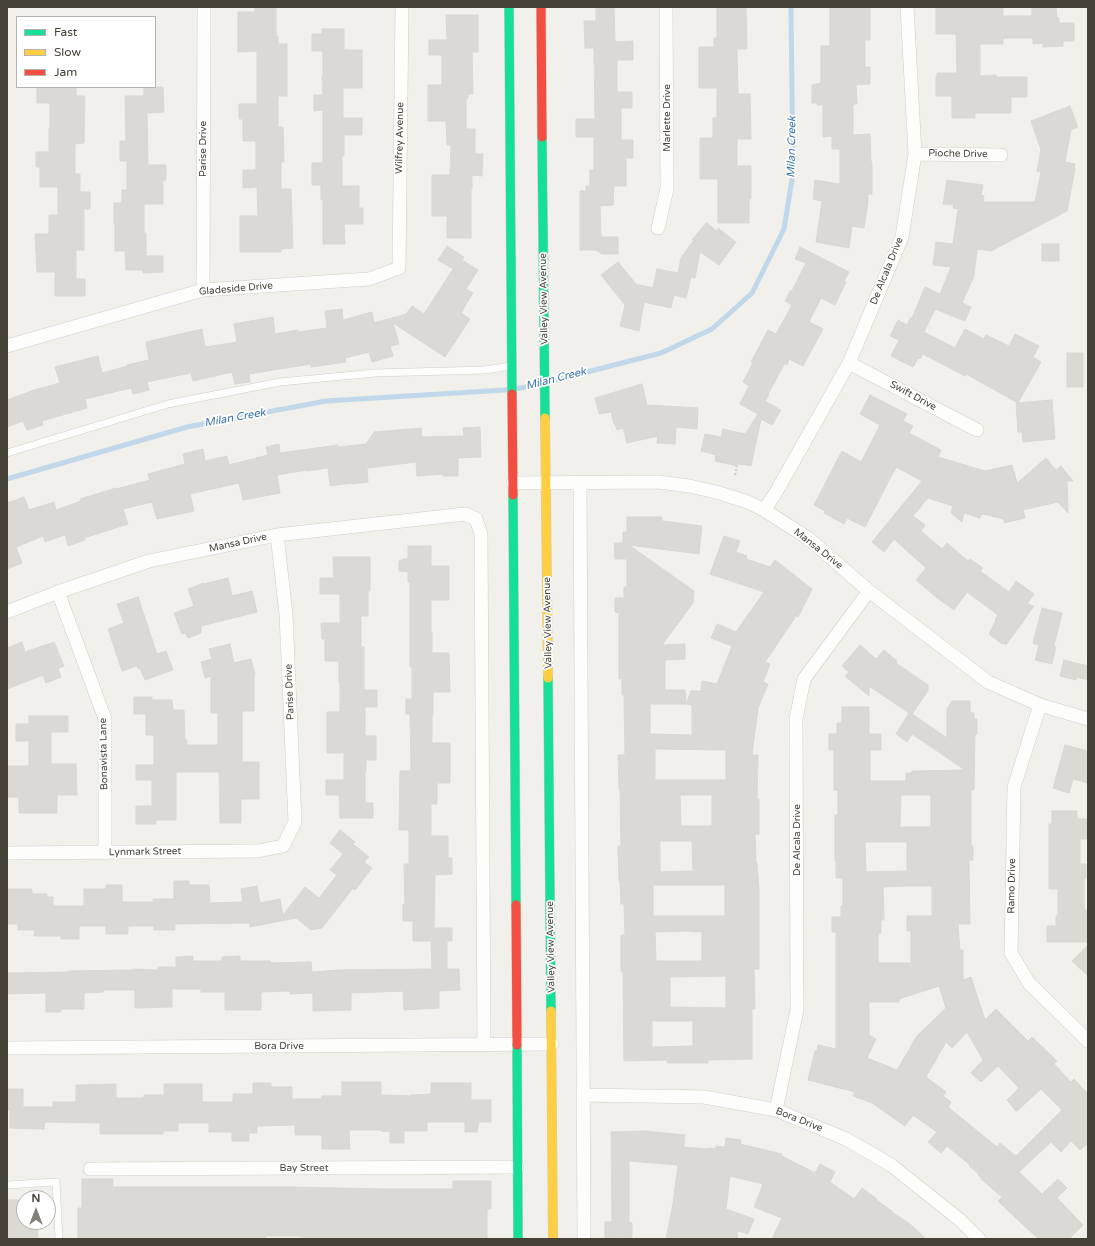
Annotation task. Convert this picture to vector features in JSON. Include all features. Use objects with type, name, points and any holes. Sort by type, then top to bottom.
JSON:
[{"type":"main road","points":[[509,7],[518,1239]]},
{"type":"main road","name":"Valley View Avenue","points":[[541,7],[553,1239]]},
{"type":"street","name":"Parise Drive","points":[[203,290],[204,7]]},
{"type":"street","name":"Wilfrey Avenue","points":[[399,268],[402,7]]},
{"type":"street","name":"Marlette Drive","points":[[658,228],[667,189],[666,7]]},
{"type":"street","name":"De Alcala Drive","points":[[764,510],[775,494],[849,363],[902,237],[915,154],[907,7]]},
{"type":"street","name":"Pioche Drive","points":[[915,154],[1001,155]]},
{"type":"street","name":"Gladeside Drive","points":[[7,346],[203,290],[369,279],[399,268]]},
{"type":"street","name":"Swift Drive","points":[[849,363],[977,430]]},
{"type":"street","points":[[580,482],[584,1239]]},
{"type":"street","name":"Mansa Drive","points":[[513,483],[658,482],[689,486],[716,492],[748,502],[764,510],[808,538],[869,590],[988,682],[1040,705],[1088,719]]},
{"type":"street","name":"Mansa Drive","points":[[7,612],[58,592],[150,561],[276,534],[465,514],[476,519],[481,534],[484,1045]]},
{"type":"street","name":"Parise Drive","points":[[276,534],[286,614],[295,822],[283,846]]},
{"type":"street","name":"De Alcala Drive","points":[[776,1110],[798,1010],[796,719],[804,680],[869,590]]},
{"type":"street","name":"Bonavista Lane","points":[[58,592],[105,719],[105,853]]},
{"type":"street","name":"Ramo Drive","points":[[1040,705],[1014,787],[1011,953],[1029,982],[1088,1041]]},
{"type":"street","name":"Lynmark Street","points":[[7,853],[258,851],[283,846]]},
{"type":"street","name":"Bora Drive","points":[[7,1048],[552,1044]]},
{"type":"street","name":"Bora Drive","points":[[584,1095],[704,1097],[776,1110],[846,1139],[891,1165],[960,1220],[979,1239]]},
{"type":"street","name":"Bay Street","points":[[90,1169],[517,1167]]},
{"type":"lane","points":[[7,453],[168,404],[280,382],[375,373],[485,370],[512,366]]},
{"type":"lane","points":[[7,1185],[56,1182],[59,1239]]},
{"type":"path","points":[[735,475],[737,466]]},
{"type":"building","points":[[255,7],[276,7],[276,36],[278,36],[278,44],[287,44],[287,96],[278,96],[278,127],[283,127],[284,162],[281,162],[281,189],[291,189],[293,248],[281,249],[281,252],[240,252],[240,216],[258,216],[257,187],[243,188],[243,170],[256,170],[256,141],[243,141],[243,119],[239,119],[239,104],[257,104],[257,51],[238,52],[238,12],[255,12]]},
{"type":"building","points":[[596,7],[614,7],[615,42],[633,41],[633,60],[617,60],[617,92],[632,92],[632,108],[621,108],[621,140],[633,140],[633,158],[626,158],[626,186],[614,186],[613,205],[600,206],[601,237],[618,237],[618,254],[601,254],[598,250],[580,250],[580,191],[586,191],[586,186],[590,186],[590,170],[594,170],[594,137],[576,137],[576,119],[595,119],[594,48],[585,48],[584,21],[596,21]]},
{"type":"building","points":[[717,7],[746,7],[747,49],[737,49],[738,94],[750,94],[751,139],[737,139],[737,166],[751,166],[749,223],[718,223],[718,179],[700,179],[700,138],[713,138],[713,118],[717,118],[717,88],[699,88],[699,47],[714,47],[714,38],[717,38]]},
{"type":"building","points":[[830,7],[870,7],[870,40],[865,40],[865,67],[870,67],[870,84],[856,85],[857,104],[853,104],[853,135],[870,134],[872,194],[868,194],[864,228],[852,226],[849,248],[816,242],[822,201],[813,199],[815,180],[840,184],[840,149],[832,149],[832,136],[823,137],[823,105],[812,103],[812,85],[821,83],[821,46],[830,46]]},
{"type":"building","points":[[936,7],[1003,7],[1003,16],[1032,16],[1032,7],[1056,7],[1059,23],[1074,23],[1074,41],[1063,41],[1063,46],[1043,47],[1043,43],[1033,44],[1033,38],[1003,38],[1003,44],[980,44],[980,76],[996,75],[996,77],[1027,77],[1027,97],[1011,97],[1011,113],[975,113],[975,118],[952,118],[952,96],[936,96],[936,77],[937,73],[957,73],[956,34],[936,34]]},
{"type":"building","points":[[446,15],[478,15],[478,52],[472,52],[473,94],[468,94],[468,98],[466,98],[466,129],[475,129],[475,154],[483,154],[482,176],[472,175],[471,238],[447,238],[447,216],[432,216],[432,175],[450,175],[451,145],[447,145],[446,121],[428,121],[428,85],[442,85],[442,55],[429,55],[429,40],[447,40]]},
{"type":"building","points":[[322,29],[344,29],[344,50],[362,50],[362,88],[343,88],[343,118],[362,118],[362,135],[344,135],[342,186],[359,186],[359,208],[363,208],[363,224],[344,224],[345,244],[323,244],[323,200],[321,200],[321,185],[312,185],[312,163],[323,163],[323,110],[314,111],[314,95],[323,95],[323,51],[312,51],[312,34],[322,34]]},
{"type":"building","points":[[163,87],[164,112],[147,113],[148,165],[166,165],[166,180],[163,180],[163,204],[144,204],[144,233],[146,233],[146,256],[163,256],[163,272],[143,273],[143,270],[126,270],[125,251],[115,251],[114,203],[122,203],[122,190],[127,190],[127,161],[120,161],[120,141],[126,141],[125,96],[144,96],[144,88]]},
{"type":"building","points":[[37,88],[76,88],[76,96],[85,96],[84,143],[75,144],[75,174],[80,174],[80,192],[90,192],[90,209],[84,209],[84,250],[76,250],[76,279],[85,279],[85,296],[55,296],[55,272],[37,272],[35,234],[49,234],[49,215],[58,215],[58,187],[40,187],[40,167],[36,167],[36,152],[49,152],[50,103],[37,103]]},
{"type":"building","points":[[1070,106],[1078,127],[1071,130],[1065,162],[1075,164],[1067,211],[991,251],[977,249],[974,276],[962,303],[971,307],[965,321],[935,309],[924,332],[955,348],[965,329],[984,339],[986,335],[1009,346],[1015,334],[1039,346],[1033,357],[1041,362],[1018,403],[966,374],[965,376],[923,354],[920,359],[918,358],[913,367],[891,356],[899,340],[890,336],[898,320],[907,325],[911,317],[912,318],[925,287],[940,294],[951,267],[933,265],[936,242],[953,244],[958,209],[953,208],[954,205],[943,204],[947,180],[983,185],[981,195],[984,196],[983,202],[1035,202],[1041,172],[1037,171],[1041,150],[1031,121]]},
{"type":"building","points":[[706,223],[718,232],[718,228],[736,242],[719,265],[700,252],[695,278],[691,277],[686,298],[674,295],[671,308],[644,302],[639,331],[620,326],[625,305],[601,275],[618,262],[636,284],[653,288],[657,269],[678,273],[681,258],[694,240],[692,240]]},
{"type":"building","points":[[1042,244],[1059,244],[1059,261],[1042,261]]},
{"type":"building","points":[[447,246],[464,257],[462,260],[478,270],[466,289],[473,293],[461,313],[470,319],[445,357],[393,323],[399,344],[390,346],[393,356],[372,362],[369,352],[345,358],[346,362],[311,367],[311,364],[249,374],[250,382],[235,384],[232,372],[193,381],[191,373],[147,382],[149,390],[133,394],[131,388],[85,399],[87,408],[42,421],[43,425],[27,430],[23,421],[7,427],[7,400],[34,390],[60,383],[55,367],[98,356],[102,373],[149,360],[146,342],[202,329],[205,347],[237,342],[234,324],[273,317],[275,334],[298,330],[298,332],[327,328],[325,311],[342,309],[343,320],[372,312],[374,323],[406,314],[412,306],[424,314],[453,269],[438,260]]},
{"type":"building","points":[[800,247],[849,272],[844,281],[846,282],[835,305],[821,298],[809,322],[823,329],[803,366],[789,359],[787,365],[785,363],[768,394],[765,401],[781,410],[772,425],[761,419],[751,466],[737,464],[737,466],[715,461],[716,455],[701,451],[705,434],[721,437],[723,429],[745,434],[758,414],[740,404],[749,386],[743,382],[753,363],[751,362],[768,330],[776,334],[792,305],[785,301],[791,290],[792,291],[806,263],[795,259]]},
{"type":"building","points":[[1067,353],[1083,353],[1083,387],[1067,387]]},
{"type":"building","points":[[642,384],[647,405],[698,408],[697,429],[676,427],[675,444],[657,443],[658,436],[627,443],[623,428],[617,430],[611,412],[599,414],[595,398]]},
{"type":"building","points":[[870,395],[907,414],[903,421],[913,426],[909,433],[941,450],[938,457],[985,471],[1012,465],[1017,483],[1046,458],[1056,470],[1061,466],[1073,481],[1067,481],[1068,513],[1058,502],[1023,510],[1025,518],[1004,523],[1004,519],[983,514],[981,514],[980,518],[964,513],[962,522],[951,513],[953,506],[928,498],[913,516],[925,525],[921,531],[942,549],[947,543],[968,561],[970,559],[983,568],[980,571],[1009,592],[1016,581],[1034,594],[1027,604],[1034,606],[1006,645],[1003,643],[1002,644],[989,634],[998,615],[967,592],[954,610],[916,580],[926,568],[894,539],[884,552],[872,542],[922,481],[896,467],[865,527],[847,518],[844,524],[824,513],[825,511],[814,505],[842,451],[861,462],[873,439],[880,425],[860,414]]},
{"type":"building","points":[[1052,400],[1055,439],[1023,442],[1022,432],[1018,432],[1016,403]]},
{"type":"building","points":[[480,427],[481,457],[458,458],[458,476],[443,476],[443,474],[417,476],[416,462],[367,468],[368,482],[352,484],[330,486],[328,468],[277,475],[280,493],[243,500],[239,483],[190,494],[194,511],[157,519],[152,502],[123,509],[128,524],[84,538],[85,540],[68,546],[65,535],[45,542],[43,536],[16,547],[22,563],[7,569],[7,503],[24,497],[29,510],[54,502],[56,510],[81,501],[80,499],[150,480],[148,474],[185,464],[183,454],[203,449],[205,461],[227,456],[229,465],[268,455],[266,447],[279,444],[280,453],[338,445],[338,447],[366,444],[374,432],[421,428],[422,437],[464,436],[463,428]]},
{"type":"building","points":[[627,517],[662,517],[662,521],[702,526],[699,554],[629,545],[694,591],[693,603],[662,645],[685,644],[685,659],[665,660],[665,690],[685,690],[686,704],[691,691],[701,691],[702,681],[717,684],[732,646],[711,638],[717,624],[736,632],[764,592],[710,574],[724,536],[740,541],[736,552],[747,556],[746,559],[770,567],[775,560],[812,589],[798,617],[796,616],[765,662],[770,664],[763,682],[768,684],[758,708],[752,755],[758,755],[757,799],[759,799],[759,834],[755,834],[759,889],[759,969],[754,969],[755,1009],[752,1009],[752,1059],[708,1060],[708,1063],[667,1063],[667,1060],[624,1061],[621,935],[625,935],[624,904],[621,904],[619,881],[618,846],[621,846],[618,755],[625,755],[624,695],[622,695],[622,679],[619,679],[619,613],[615,612],[615,598],[624,598],[624,587],[627,587],[627,559],[615,559],[614,543],[623,543],[623,532],[627,532]],"holes":[[[650,704],[692,705],[692,735],[650,734]],[[655,749],[726,750],[726,780],[655,780]],[[680,795],[712,795],[712,826],[681,826]],[[660,841],[692,841],[693,871],[660,872]],[[653,885],[725,885],[725,916],[653,916]],[[655,932],[702,932],[702,961],[656,961]],[[726,976],[726,1008],[670,1007],[670,977]],[[652,1021],[693,1021],[693,1046],[652,1047]]]},
{"type":"building","points":[[408,546],[431,546],[431,566],[449,566],[449,600],[431,600],[432,653],[449,653],[450,692],[433,692],[432,743],[450,743],[450,783],[437,783],[437,804],[431,804],[431,836],[448,836],[448,858],[452,858],[452,874],[435,875],[434,928],[452,928],[452,941],[447,941],[447,969],[459,969],[460,990],[439,991],[439,1008],[404,1010],[403,991],[351,993],[351,1010],[313,1011],[313,993],[290,994],[290,991],[261,992],[261,1010],[225,1010],[225,992],[201,992],[201,989],[172,989],[172,1007],[135,1008],[135,990],[103,990],[103,992],[84,993],[84,1009],[61,1009],[61,1012],[46,1012],[46,993],[7,994],[7,973],[133,969],[158,970],[158,967],[176,967],[176,957],[193,956],[193,961],[222,961],[222,957],[240,956],[240,961],[270,961],[270,963],[311,962],[312,972],[338,970],[432,969],[431,941],[413,941],[413,921],[403,921],[403,904],[405,904],[404,864],[409,864],[409,830],[399,830],[400,771],[410,771],[411,769],[410,714],[406,714],[406,699],[412,699],[412,667],[410,667],[410,582],[408,582],[408,572],[399,571],[399,561],[408,558]]},
{"type":"building","points":[[333,557],[370,557],[368,616],[361,616],[361,647],[364,647],[364,690],[377,690],[377,707],[365,707],[365,736],[376,736],[376,760],[366,760],[365,771],[365,803],[373,803],[373,818],[340,818],[339,795],[326,795],[326,780],[344,780],[344,753],[327,753],[327,712],[340,712],[340,682],[339,661],[325,661],[325,639],[322,639],[321,623],[340,623],[340,594],[320,594],[320,578],[334,578]]},
{"type":"building","points":[[228,578],[232,596],[252,591],[257,612],[201,626],[201,633],[188,638],[185,633],[182,634],[174,613],[194,606],[188,589],[204,583]]},
{"type":"building","points":[[138,597],[157,654],[166,651],[173,670],[145,680],[140,668],[138,669],[137,666],[122,671],[108,629],[124,623],[117,604]]},
{"type":"building","points":[[1042,608],[1062,613],[1054,646],[1056,647],[1052,664],[1035,660],[1039,645],[1033,643]]},
{"type":"building","points":[[22,642],[25,652],[54,642],[64,666],[58,669],[61,677],[46,683],[43,675],[7,689],[7,648]]},
{"type":"building","points":[[230,644],[234,663],[251,659],[255,675],[254,711],[242,711],[242,762],[259,762],[259,799],[241,799],[241,823],[220,823],[219,772],[176,772],[176,820],[156,820],[156,824],[136,824],[136,806],[152,806],[152,780],[136,780],[136,765],[154,765],[154,735],[146,735],[146,714],[134,714],[134,697],[152,697],[152,700],[172,700],[173,710],[184,710],[185,740],[187,740],[187,745],[218,745],[218,713],[211,713],[211,676],[205,678],[201,662],[212,659],[209,649]]},
{"type":"building","points":[[860,645],[876,659],[884,650],[897,661],[896,663],[928,685],[928,691],[912,714],[947,738],[947,709],[952,701],[970,701],[970,713],[974,713],[974,719],[977,719],[977,734],[975,734],[974,790],[971,790],[971,846],[973,846],[973,860],[969,860],[970,924],[958,924],[960,950],[963,950],[963,980],[971,977],[985,1020],[996,1009],[1028,1041],[1032,1037],[1057,1061],[1054,1064],[1071,1082],[1074,1079],[1088,1094],[1088,1143],[1080,1150],[1071,1141],[1061,1152],[1051,1142],[1019,1172],[1042,1194],[1058,1179],[1067,1188],[1057,1198],[1083,1225],[1069,1239],[1039,1239],[998,1201],[1002,1197],[981,1179],[982,1178],[978,1175],[979,1174],[969,1166],[970,1165],[947,1146],[941,1153],[928,1142],[937,1132],[913,1115],[905,1126],[872,1103],[853,1096],[855,1092],[808,1080],[815,1051],[817,1051],[818,1045],[836,1049],[836,932],[832,932],[832,917],[841,917],[841,906],[843,906],[843,878],[836,878],[835,815],[838,815],[838,790],[834,790],[834,750],[829,750],[829,734],[837,734],[837,723],[842,723],[842,707],[869,707],[869,734],[881,734],[881,750],[870,750],[870,781],[906,781],[906,773],[912,773],[912,771],[965,770],[912,734],[907,742],[896,734],[909,713],[869,686],[869,696],[845,676],[849,672],[842,666]],"holes":[[[901,795],[931,795],[931,827],[900,827]],[[865,842],[907,842],[907,871],[866,872]],[[932,886],[932,916],[907,916],[907,931],[911,931],[911,963],[878,963],[878,933],[881,933],[881,920],[884,920],[883,887]],[[939,986],[946,1008],[917,1036],[897,1070],[867,1058],[876,1039],[869,1035],[869,1002],[899,1002],[899,999]],[[967,1032],[983,1060],[971,1073],[981,1082],[998,1066],[1019,1088],[1007,1100],[1015,1110],[1017,1111],[1041,1089],[1062,1110],[1016,1156],[1000,1143],[997,1147],[948,1107],[951,1102],[943,1096],[946,1092],[926,1077],[946,1042],[952,1048]]]},
{"type":"building","points":[[1064,660],[1088,666],[1088,680],[1077,677],[1076,680],[1060,676]]},
{"type":"building","points":[[29,716],[68,716],[68,732],[51,732],[51,764],[76,764],[77,795],[57,795],[57,813],[19,813],[19,797],[7,797],[7,766],[29,766],[29,741],[16,741],[16,724],[29,724]]},
{"type":"building","points":[[1065,745],[1088,751],[1088,783],[1073,779],[1069,793],[1053,788]]},
{"type":"building","points":[[1052,811],[1077,811],[1077,819],[1088,819],[1088,839],[1080,839],[1080,864],[1086,864],[1086,878],[1084,878],[1084,910],[1088,910],[1088,942],[1047,942],[1047,926],[1056,926],[1056,916],[1058,916],[1058,889],[1049,889],[1049,824],[1052,824]]},
{"type":"building","points":[[340,830],[355,842],[353,844],[369,857],[364,862],[372,868],[355,890],[353,888],[322,928],[311,930],[296,918],[250,927],[250,923],[175,924],[175,930],[154,930],[154,926],[128,926],[128,934],[106,934],[106,926],[79,926],[79,939],[61,939],[61,936],[34,936],[35,930],[18,930],[18,924],[7,924],[7,889],[32,889],[32,894],[47,894],[47,897],[53,897],[53,906],[84,906],[84,889],[106,889],[106,885],[122,885],[122,902],[153,902],[153,899],[174,899],[174,881],[189,881],[189,885],[209,885],[210,903],[243,902],[241,889],[257,886],[260,903],[280,899],[283,915],[305,887],[319,898],[337,875],[330,870],[343,854],[330,843]]},
{"type":"building","points":[[1088,945],[1088,976],[1072,961]]},
{"type":"building","points":[[342,1082],[381,1082],[381,1095],[411,1096],[431,1094],[431,1083],[471,1083],[471,1100],[491,1100],[491,1122],[479,1122],[477,1132],[465,1132],[465,1122],[427,1122],[427,1131],[404,1131],[404,1143],[390,1143],[390,1132],[381,1130],[349,1130],[350,1149],[322,1149],[322,1135],[295,1135],[295,1125],[257,1126],[257,1133],[249,1133],[249,1141],[232,1141],[232,1132],[209,1132],[209,1123],[178,1123],[178,1131],[163,1131],[163,1134],[100,1134],[100,1123],[45,1122],[44,1129],[10,1128],[10,1110],[8,1110],[8,1089],[23,1089],[23,1107],[53,1107],[53,1102],[76,1102],[76,1085],[116,1084],[116,1098],[144,1098],[144,1095],[164,1095],[164,1084],[202,1084],[202,1102],[233,1102],[233,1094],[253,1094],[253,1083],[271,1083],[271,1087],[292,1087],[292,1099],[322,1099],[322,1096],[342,1096]]},
{"type":"building","points":[[645,1131],[685,1135],[684,1147],[716,1149],[716,1146],[725,1147],[726,1138],[741,1140],[740,1144],[782,1154],[782,1156],[815,1173],[820,1164],[835,1172],[830,1182],[854,1199],[862,1188],[910,1224],[926,1239],[772,1239],[782,1218],[754,1207],[763,1184],[730,1176],[726,1209],[754,1219],[748,1234],[738,1231],[737,1239],[666,1239],[673,1204],[678,1165],[629,1161],[629,1222],[632,1223],[632,1239],[605,1238],[605,1222],[612,1222],[611,1132]]},
{"type":"building","points":[[82,1179],[113,1179],[113,1187],[290,1187],[385,1189],[453,1189],[453,1181],[491,1181],[491,1209],[487,1209],[487,1239],[301,1239],[301,1236],[266,1236],[266,1239],[78,1239],[78,1208],[82,1208]]},
{"type":"building","points":[[7,1200],[16,1200],[16,1230],[37,1230],[38,1239],[7,1239]]},
{"type":"waterway","name":"Milan Creek","points":[[548,382],[661,353],[712,329],[752,293],[784,229],[793,173],[791,7]]},
{"type":"waterway","name":"Milan Creek","points":[[7,479],[187,427],[326,401],[505,390],[540,384]]},
{"type":"traffic: fast","points":[[509,7],[512,394]]},
{"type":"traffic: fast","points":[[542,137],[545,418]]},
{"type":"traffic: fast","points":[[513,495],[516,905]]},
{"type":"traffic: fast","points":[[548,678],[551,1011]]},
{"type":"traffic: fast","points":[[517,1045],[518,1239]]},
{"type":"traffic: slow","points":[[545,418],[548,678]]},
{"type":"traffic: slow","points":[[551,1011],[553,1239]]},
{"type":"traffic: jam","points":[[541,7],[542,137]]},
{"type":"traffic: jam","points":[[512,394],[513,495]]},
{"type":"traffic: jam","points":[[516,905],[517,1045]]}]
